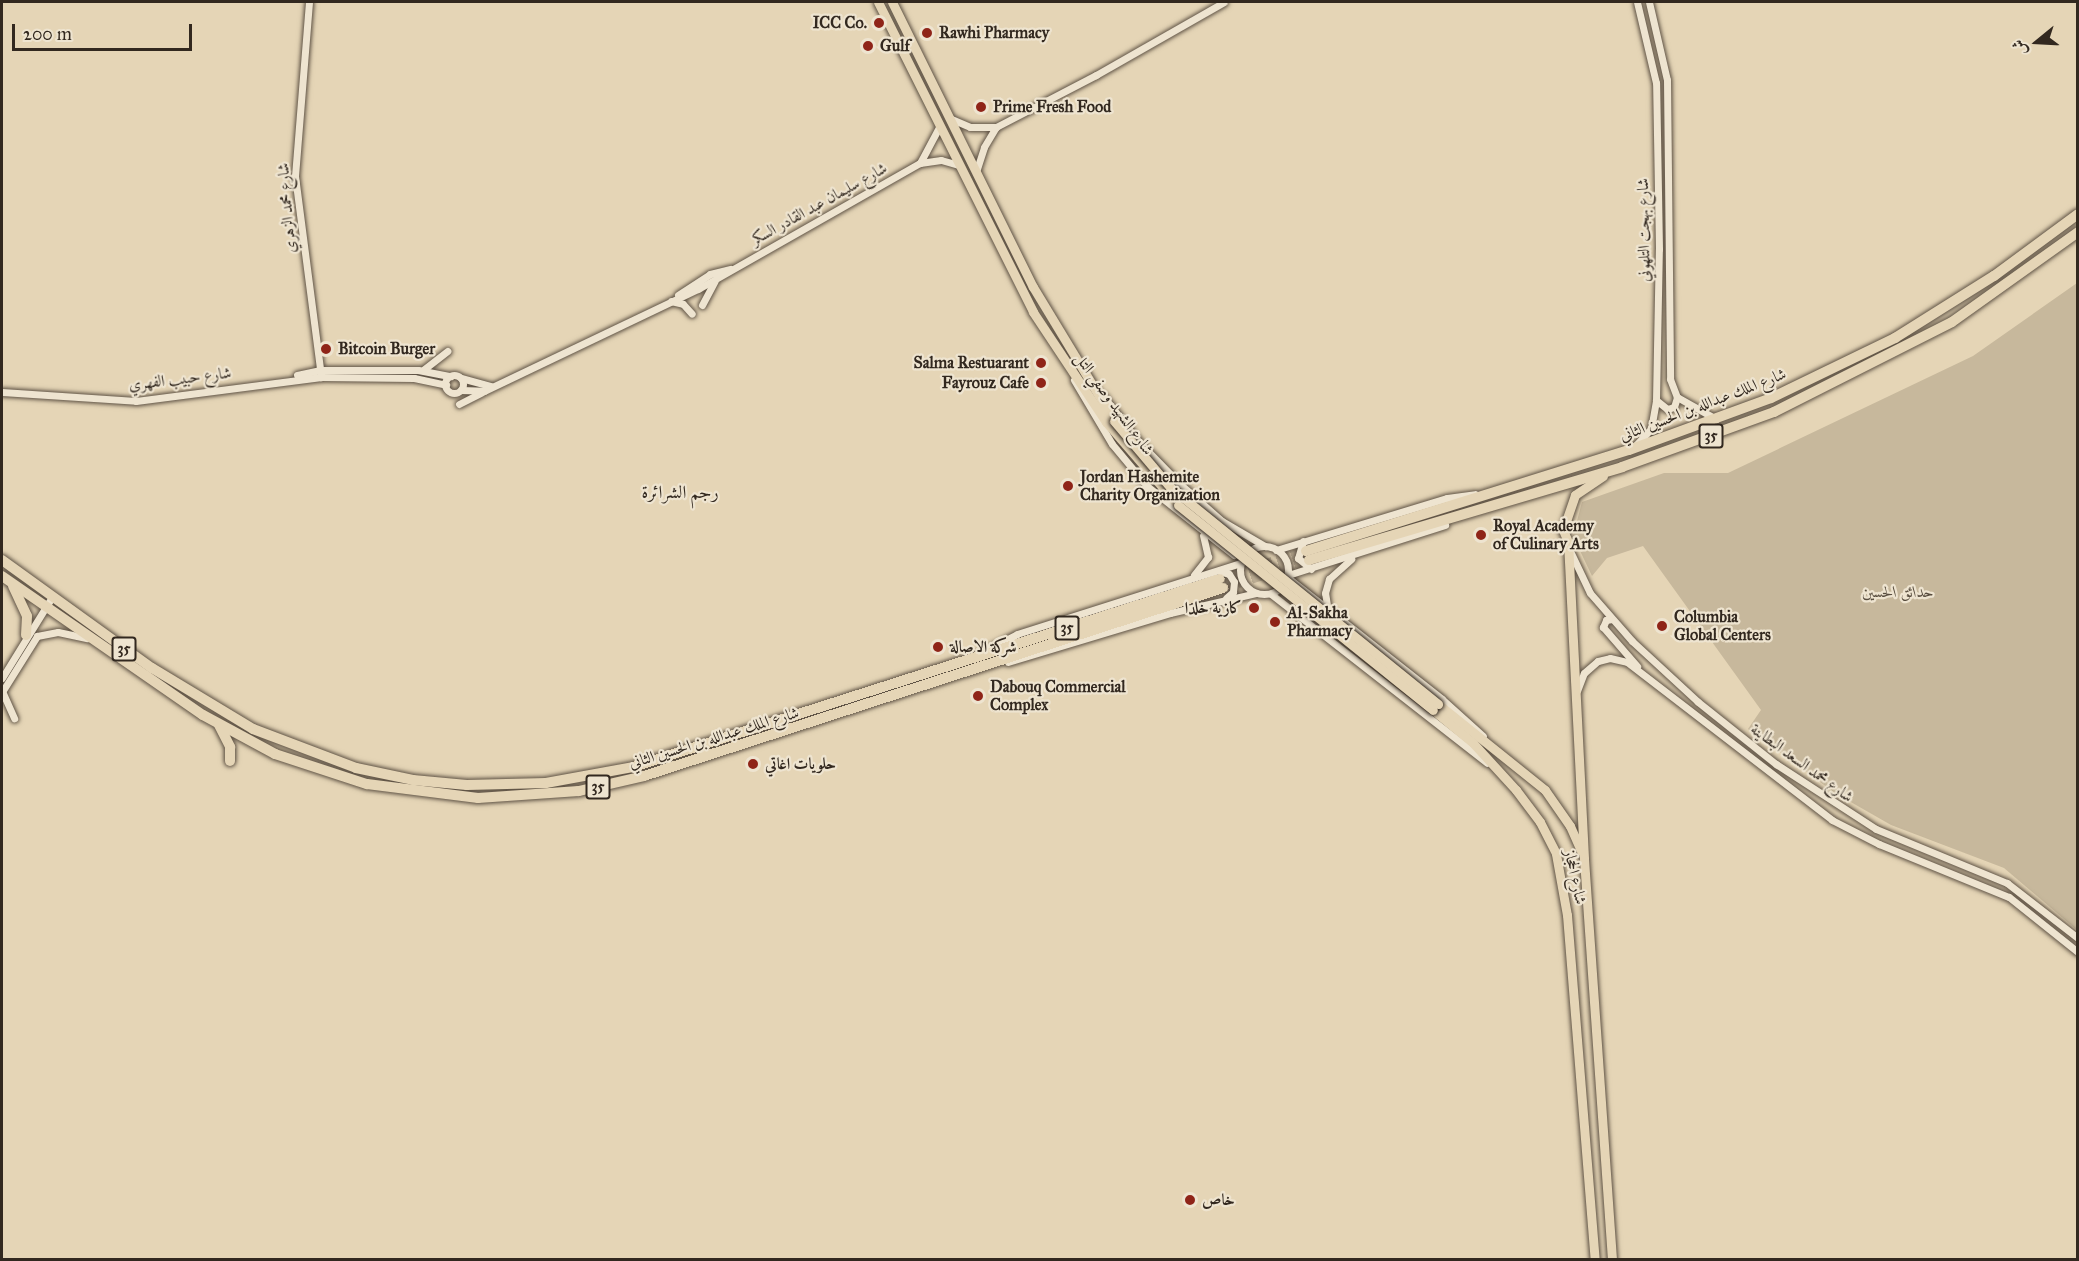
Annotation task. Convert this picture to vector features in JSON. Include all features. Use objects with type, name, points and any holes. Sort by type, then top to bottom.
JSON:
[{"type":"highway","name":"شارع الملك عبدالله بن الحسين الثاني","points":[[1307,555],[1486,493],[1629,450],[1771,398],[1879,347],[1994,276],[2078,214]]},
{"type":"highway","name":"شارع الملك عبدالله بن الحسين الثاني","points":[[1307,555],[1622,467],[1774,412],[1892,355],[1983,302],[2078,232]]},
{"type":"highway","name":"شارع الملك عبدالله بن الحسين الثاني","points":[[2,560],[159,672],[253,729],[356,768],[446,784],[546,783],[605,774],[972,658],[1222,584]]},
{"type":"highway","name":"شارع الملك عبدالله بن الحسين الثاني","points":[[2,576],[45,608],[219,725],[283,758],[367,784],[464,797],[534,796],[591,789],[696,761],[1222,584]]},
{"type":"highway","points":[[11,583],[27,616],[26,635]]},
{"type":"highway","points":[[219,725],[229,744],[230,761]]},
{"type":"main road","name":"شارع الشهيد وصفي التل","points":[[878,2],[1033,312],[1064,362],[1110,421],[1170,487],[1436,707],[1490,745]]},
{"type":"main road","name":"شارع الشهيد وصفي التل","points":[[892,2],[976,172],[1072,355],[1110,421]]},
{"type":"main road","name":"شارع الحجاز","points":[[1612,1260],[1574,699],[1568,542],[1564,524],[1575,495],[1622,467]]},
{"type":"main road","name":"شارع الشهيد وصفي التل","points":[[1436,707],[1473,743],[1500,774]]},
{"type":"main road","name":"شارع الحجاز","points":[[1490,745],[1545,790],[1570,826],[1584,859]]},
{"type":"main road","name":"شارع الحجاز","points":[[1500,774],[1540,822],[1556,854],[1563,882],[1595,1260]]},
{"type":"street","name":"شارع محمد الزهري","points":[[309,2],[296,176],[320,374]]},
{"type":"street","points":[[948,118],[970,127],[996,127],[1096,75],[1224,2]]},
{"type":"street","name":"شارع بهجت التلهوني","points":[[1629,450],[1650,429],[1656,400],[1658,104],[1652,62],[1637,2]]},
{"type":"street","name":"شارع بهجت التلهوني","points":[[1649,2],[1667,80],[1670,379],[1677,397]]},
{"type":"street","points":[[976,172],[984,147],[996,127]]},
{"type":"street","points":[[920,163],[939,128]]},
{"type":"street","name":"شارع سليمان عبد القادر السكر","points":[[459,404],[491,386],[715,281],[730,268],[920,163],[945,160],[958,165]]},
{"type":"street","name":"شارع سليمان عبد القادر السكر","points":[[671,300],[710,274],[730,268]]},
{"type":"street","points":[[702,305],[715,281]]},
{"type":"street","points":[[671,300],[683,304],[692,314]]},
{"type":"street","points":[[423,370],[447,351]]},
{"type":"street","points":[[1072,355],[1138,441],[1222,521],[1276,550],[1307,555],[1357,555]]},
{"type":"street","points":[[1064,362],[1112,444],[1148,486],[1202,533],[1242,562]]},
{"type":"street","name":"شارع حبيب الفهري","points":[[2,392],[143,400],[320,374],[423,370],[460,378]]},
{"type":"street","name":"شارع حبيب الفهري","points":[[320,374],[414,378],[446,385],[453,393],[461,390]]},
{"type":"street","points":[[446,385],[450,376]]},
{"type":"street","points":[[484,392],[461,390],[460,378],[491,386]]},
{"type":"street","points":[[1656,400],[1667,409],[1674,407],[1677,397],[1716,418]]},
{"type":"street","points":[[1328,608],[1325,593],[1329,579],[1357,555],[1491,505]]},
{"type":"street","points":[[1212,540],[1229,538],[1222,521]]},
{"type":"street","points":[[972,658],[1017,634],[1184,580],[1198,573],[1206,561],[1208,549],[1202,533]]},
{"type":"street","name":"شارع محمد السعد البطاينة","points":[[1568,542],[1584,583],[1612,619],[1698,702],[1835,805],[1903,842],[2007,883],[2078,938]]},
{"type":"street","points":[[1222,584],[1251,550],[1265,546]]},
{"type":"street","points":[[1276,550],[1286,560],[1288,576]]},
{"type":"street","points":[[1184,580],[1222,584],[1256,593],[1270,594],[1281,587],[1307,555]]},
{"type":"street","points":[[1242,562],[1243,582],[1256,593]]},
{"type":"street","name":"شارع الحجاز","points":[[1288,576],[1462,715],[1490,745]]},
{"type":"street","points":[[1299,615],[1293,600],[1298,593],[1307,591]]},
{"type":"street","name":"شارع الحجاز","points":[[1270,594],[1500,774]]},
{"type":"street","points":[[2,678],[26,635],[52,597]]},
{"type":"street","points":[[1612,619],[1606,620],[1603,627],[1639,669]]},
{"type":"street","points":[[14,718],[2,692],[37,636],[58,632],[90,638]]},
{"type":"street","name":"شارع محمد السعد البطاينة","points":[[1574,699],[1584,673],[1598,661],[1617,658],[1639,669],[1689,712],[1832,820],[1879,844],[2009,897],[2078,952]]},
{"type":"street","points":[[1689,712],[1698,702]]},
{"type":"green space","name":"حدائق الحسين","points":[[2077,283],[2077,930],[2004,868],[1891,825],[1835,793],[1748,729],[1761,710],[1643,546],[1607,558],[1592,576],[1573,536],[1582,502],[1664,473],[1728,473],[1973,356]]},
{"type":"tunnel","points":[[1220,579],[1306,551]]},
{"type":"tunnel","points":[[1223,588],[1309,560]]},
{"type":"place","name":"ICC Co.","points":[[879,23]]},
{"type":"place","name":"Rawhi Pharmacy","points":[[927,33]]},
{"type":"place","name":"Gulf","points":[[868,46]]},
{"type":"place","name":"Prime Fresh Food","points":[[981,107]]},
{"type":"place","name":"Bitcoin Burger","points":[[326,349]]},
{"type":"place","name":"Salma Restuarant","points":[[1041,363]]},
{"type":"place","name":"Fayrouz Cafe","points":[[1041,383]]},
{"type":"place","name":"Jordan Hashemite Charity Organization","points":[[1068,486]]},
{"type":"place","name":"Royal Academy of Culinary Arts","points":[[1481,535]]},
{"type":"place","name":"كازية خلدا","points":[[1254,608]]},
{"type":"place","name":"Al-Sakha Pharmacy","points":[[1275,622]]},
{"type":"place","name":"Columbia Global Centers","points":[[1662,626]]},
{"type":"place","name":"شركة الاصالة","points":[[938,647]]},
{"type":"place","name":"Dabouq Commercial Complex","points":[[978,696]]},
{"type":"place","name":"حلويات اغاتي","points":[[753,764]]},
{"type":"place","name":"خاص","points":[[1190,1200]]},
{"type":"district","name":"رجم الشرائرة","points":[[680,492]]}]
